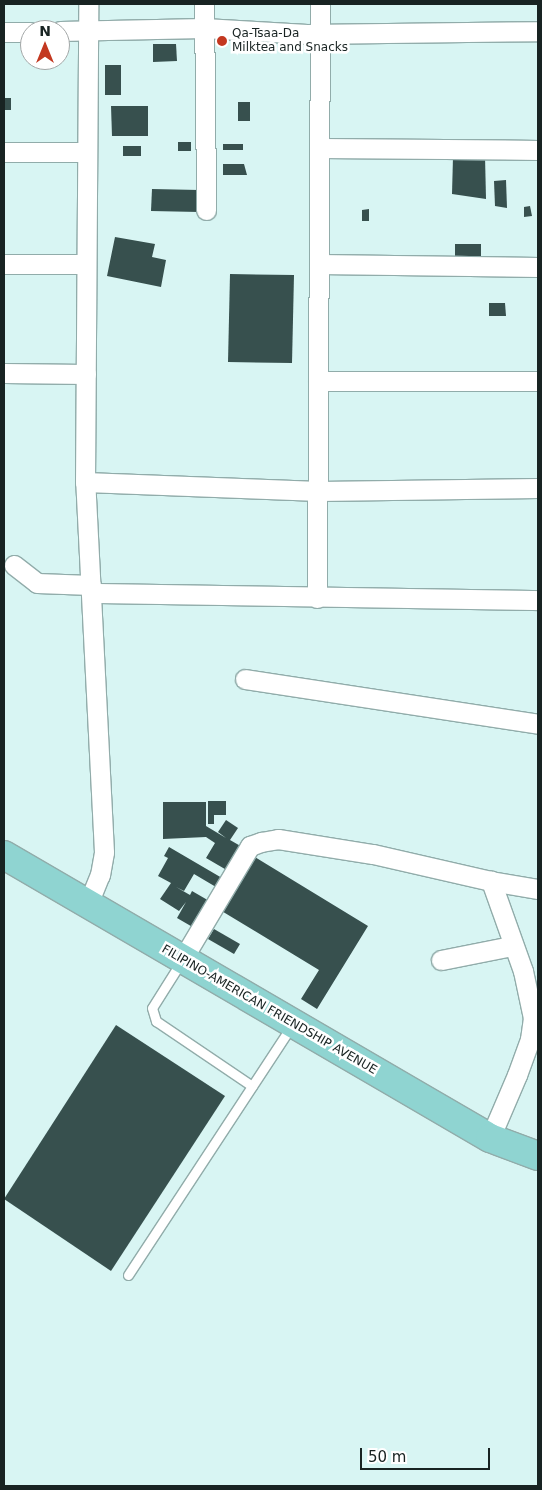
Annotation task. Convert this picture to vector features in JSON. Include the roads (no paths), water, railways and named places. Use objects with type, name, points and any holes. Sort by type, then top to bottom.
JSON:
[{"type":"main road","name":"FILIPINO-AMERICAN FRIENDSHIP AVENUE","points":[[4,855],[490,1138],[538,1156]]},
{"type":"street","points":[[88,4],[85,482],[92,589],[104,852],[100,875],[88,904]]},
{"type":"street","points":[[204,4],[206,210]]},
{"type":"street","points":[[317,598],[321,148],[320,4]]},
{"type":"street","points":[[70,31],[204,28],[320,34],[538,31]]},
{"type":"street","points":[[4,32],[20,32]]},
{"type":"street","points":[[321,148],[538,150]]},
{"type":"street","points":[[4,152],[86,152]]},
{"type":"street","points":[[4,264],[86,264]]},
{"type":"street","points":[[319,264],[538,267]]},
{"type":"street","points":[[4,374],[86,374]]},
{"type":"street","points":[[318,381],[538,381]]},
{"type":"street","points":[[85,482],[319,490],[538,488]]},
{"type":"street","points":[[14,565],[38,583],[92,589],[317,598],[538,600]]},
{"type":"street","points":[[245,679],[538,724]]},
{"type":"street","points":[[182,960],[250,846],[261,842],[278,839],[373,854],[491,881],[538,889]]},
{"type":"street","points":[[490,1138],[530,1039],[533,1018],[523,971],[512,946],[491,881]]},
{"type":"street","points":[[441,960],[512,946]]},
{"type":"lane","points":[[182,960],[152,1008],[156,1021],[252,1086]]},
{"type":"lane","points":[[128,1275],[293,1024]]},
{"type":"place","name":"Qa-Tsaa-Da Milktea and Snacks","points":[[222,41]]}]
